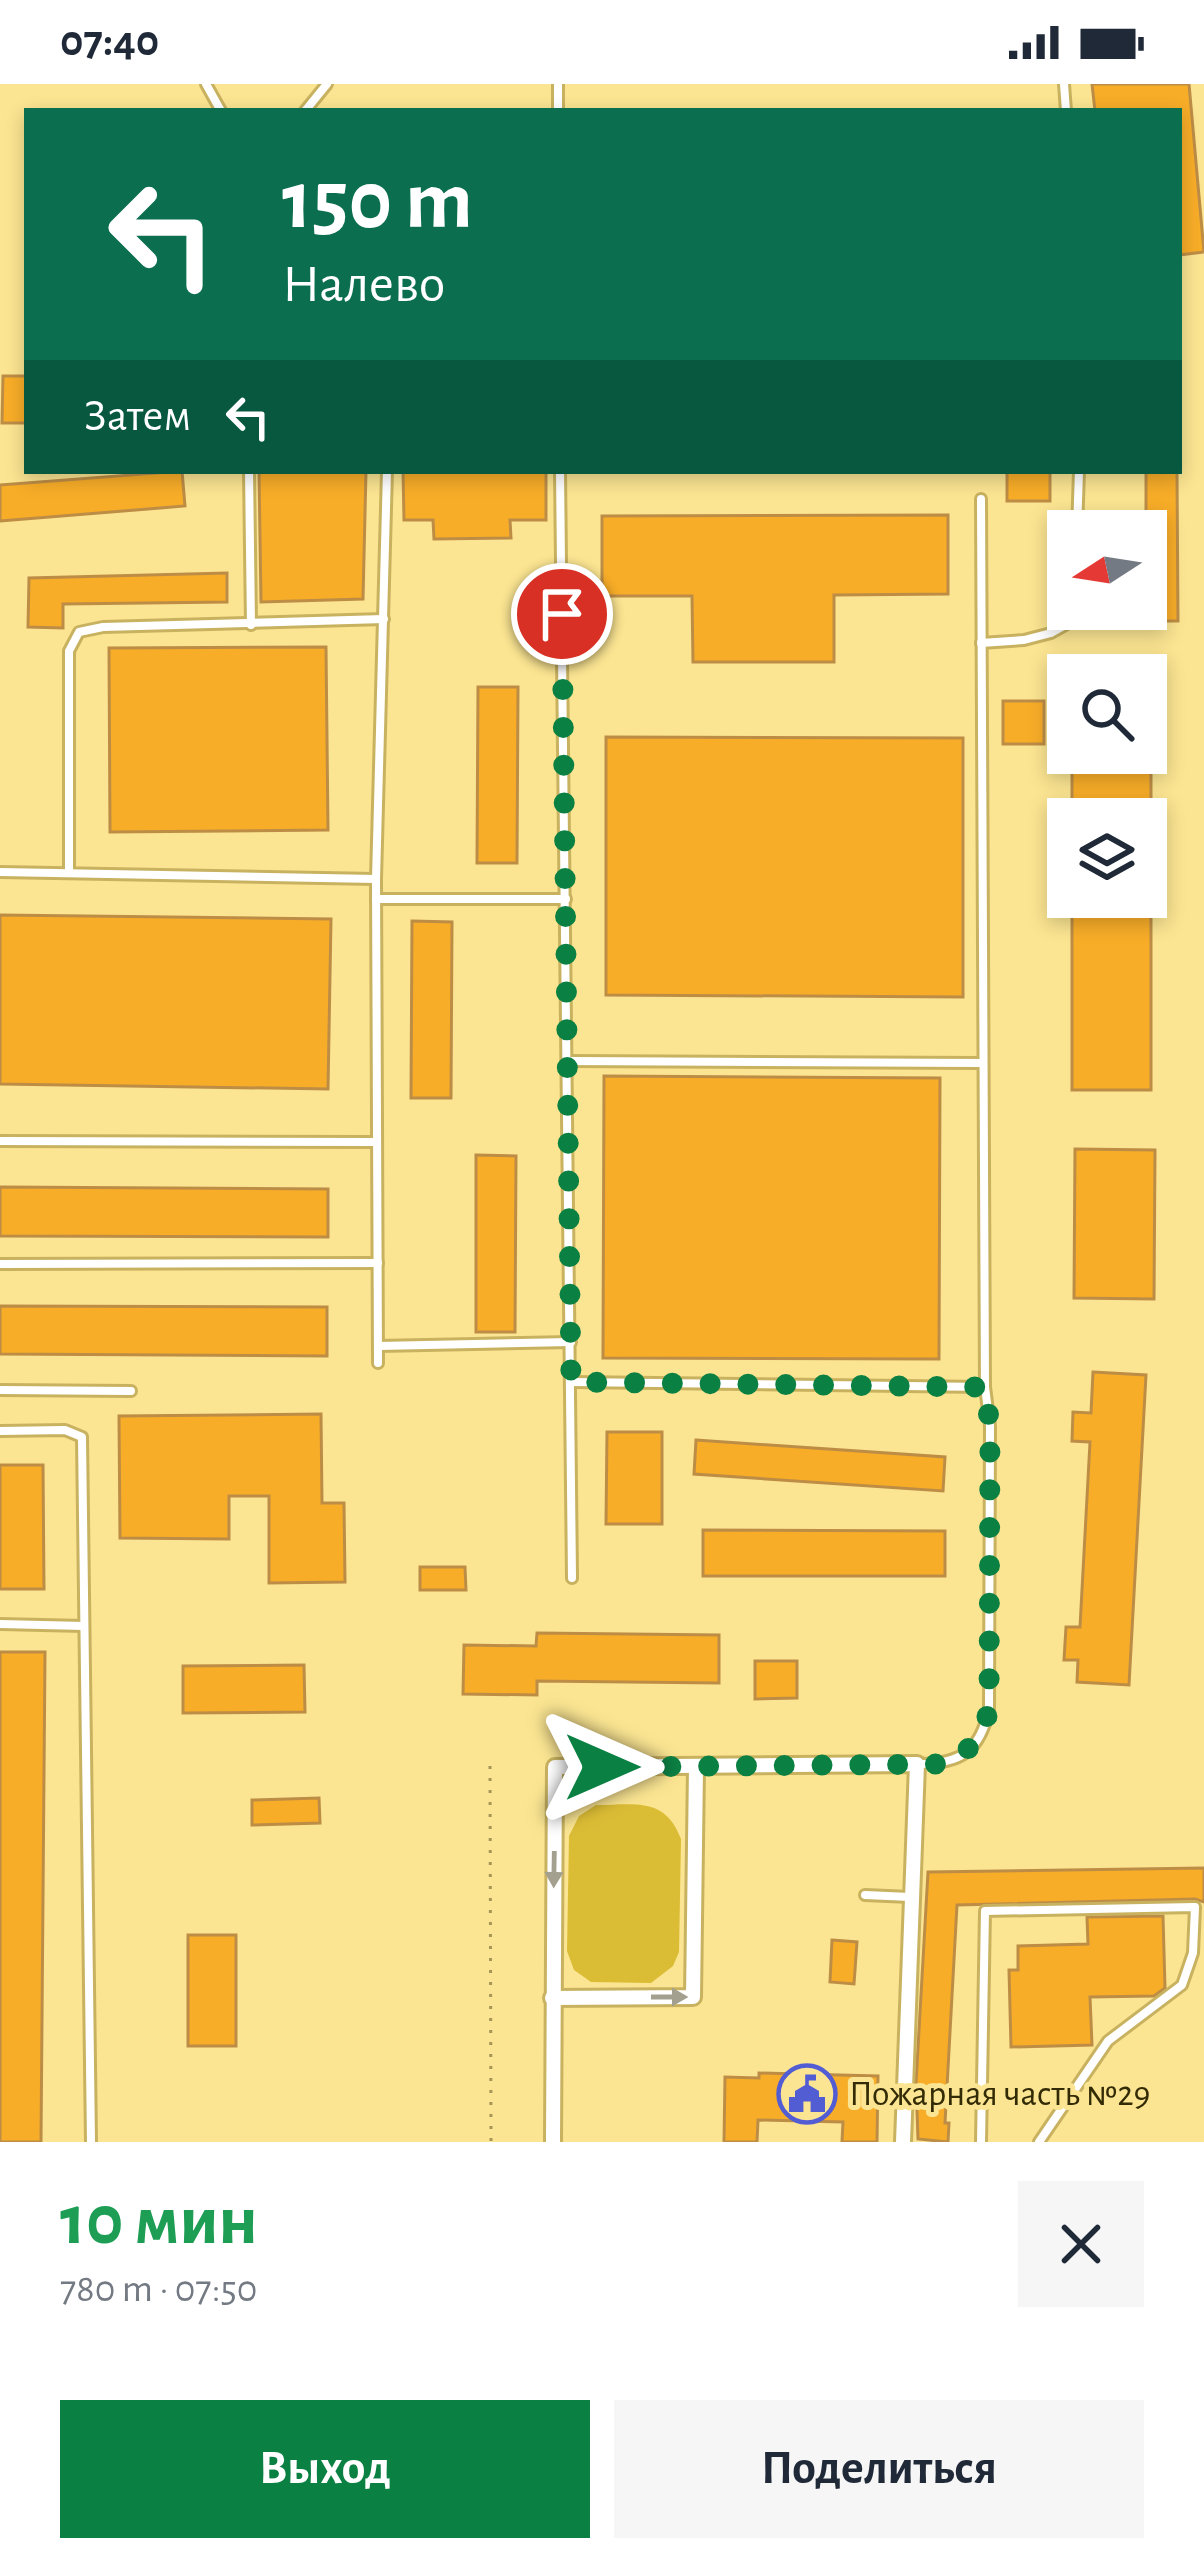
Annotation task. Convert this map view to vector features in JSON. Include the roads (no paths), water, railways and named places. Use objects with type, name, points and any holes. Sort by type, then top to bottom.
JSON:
[{"type":"street","points":[[553,2142],[555,1767],[917,1764],[903,2142]]},
{"type":"street","points":[[552,1998],[693,1997],[696,1767]]},
{"type":"lane","points":[[307,108],[327,84]]},
{"type":"lane","points":[[249,474],[251,625]]},
{"type":"lane","points":[[378,1364],[376,880],[387,474]]},
{"type":"lane","points":[[560,474],[572,1578]]},
{"type":"lane","points":[[1078,510],[1079,474]]},
{"type":"lane","points":[[917,1764],[947,1764],[970,1750],[984,1731],[989,1709],[990,1426],[985,1387],[981,1064],[981,499]]},
{"type":"lane","points":[[69,873],[69,651],[79,632],[103,627],[384,619]]},
{"type":"lane","points":[[981,643],[1024,640],[1056,630]]},
{"type":"lane","points":[[0,872],[376,880]]},
{"type":"lane","points":[[376,899],[566,899]]},
{"type":"lane","points":[[568,1061],[981,1064]]},
{"type":"lane","points":[[0,1141],[377,1142]]},
{"type":"lane","points":[[0,1264],[378,1263]]},
{"type":"lane","points":[[378,1346],[571,1342]]},
{"type":"lane","points":[[571,1382],[985,1387]]},
{"type":"lane","points":[[0,1390],[131,1391]]},
{"type":"lane","points":[[0,1431],[65,1430],[82,1437],[91,2142]]},
{"type":"lane","points":[[0,1624],[84,1626]]},
{"type":"lane","points":[[865,1895],[912,1897]]},
{"type":"lane","points":[[981,2142],[985,1911],[1195,1907],[1193,1953],[1182,1985],[1108,2041],[1040,2142]]},
{"type":"place","name":"Пожарная часть №29","points":[[807,2094]]}]
